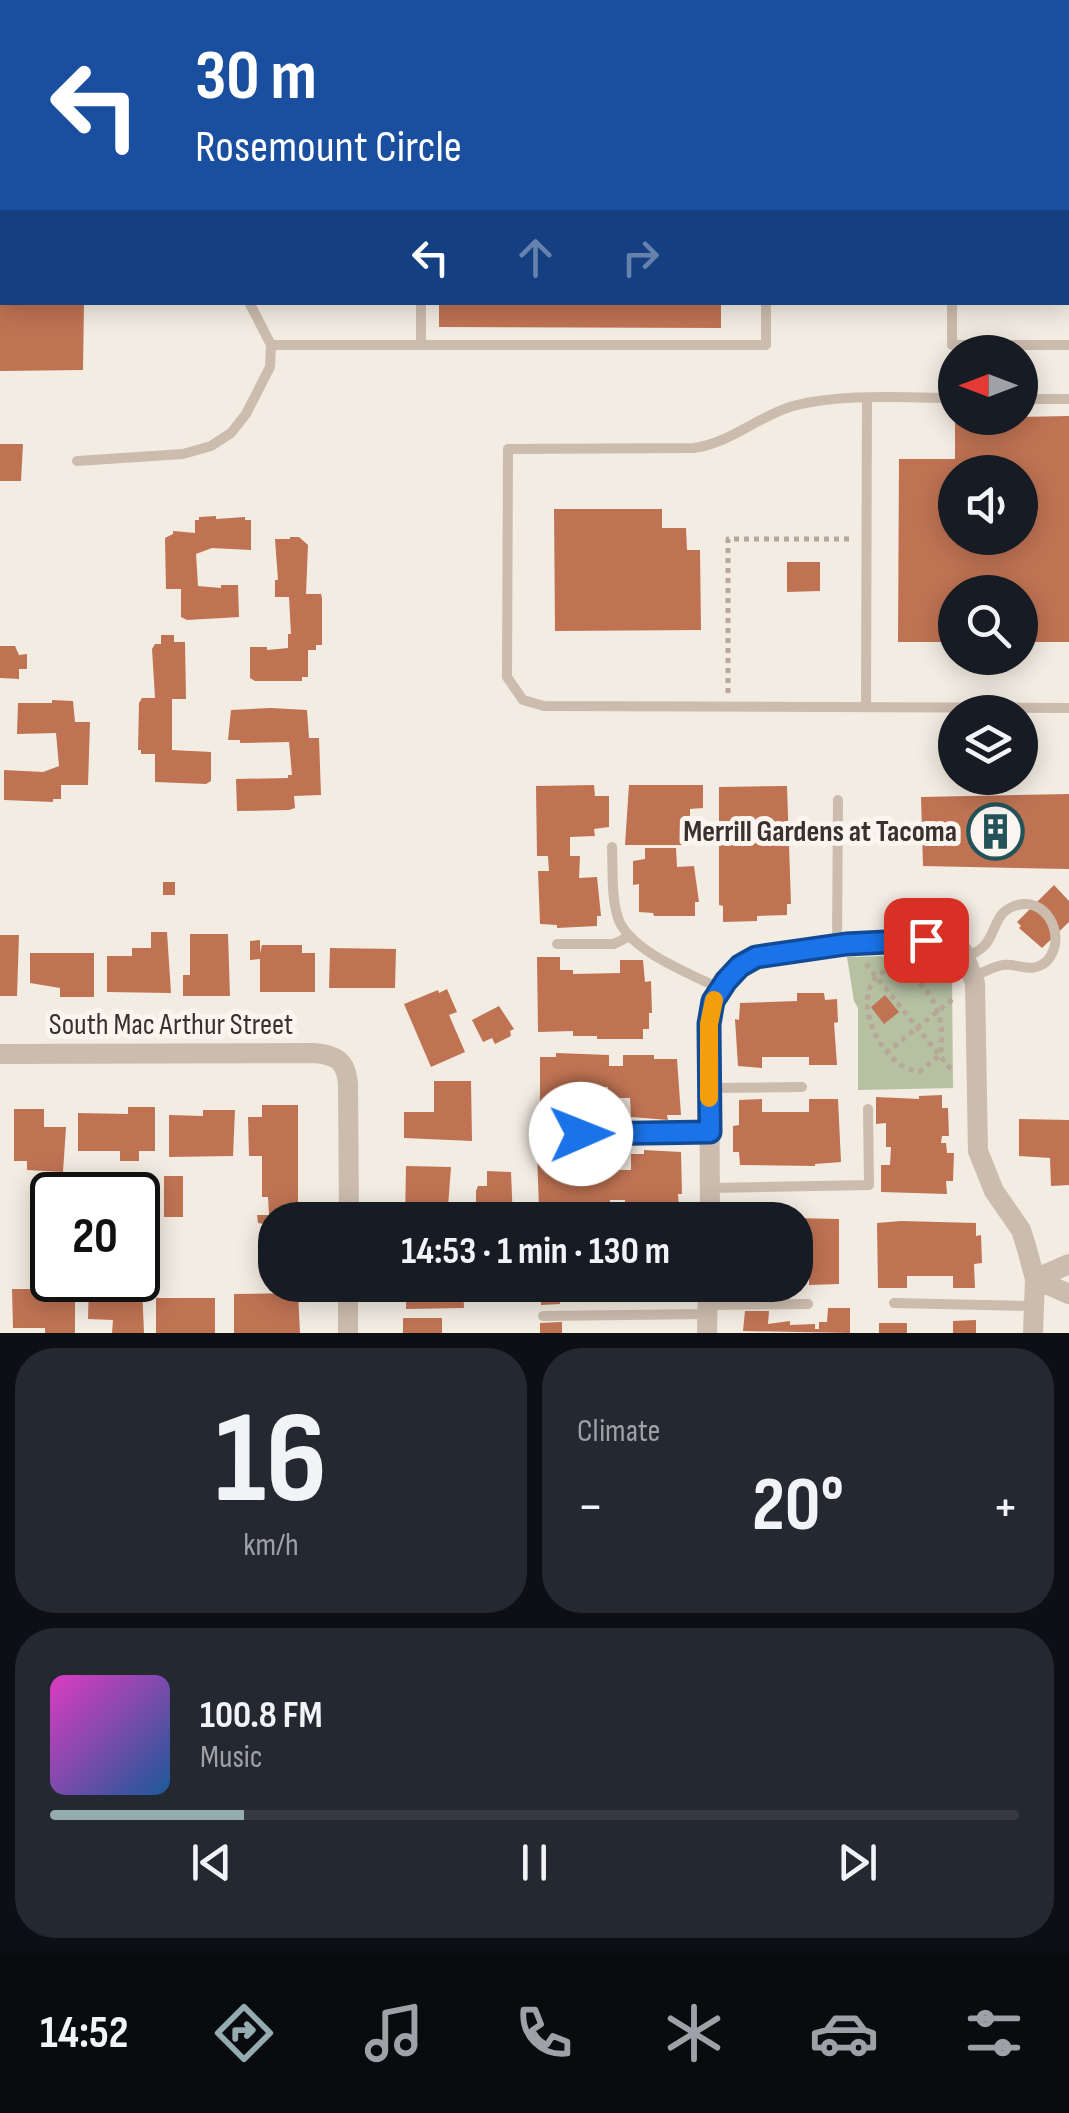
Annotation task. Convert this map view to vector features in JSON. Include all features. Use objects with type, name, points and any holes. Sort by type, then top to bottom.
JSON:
[{"type":"street","points":[[710,1202],[709,1024],[713,1001],[740,966],[756,957],[844,945],[926,940],[963,952],[970,967],[976,1017],[978,1151],[994,1191],[1021,1230],[1034,1279],[1033,1333]]},
{"type":"street","name":"South Mac Arthur Street","points":[[0,1054],[314,1054],[342,1060],[348,1084],[348,1202]]},
{"type":"street","points":[[1034,1279],[1069,1264]]},
{"type":"street","points":[[1034,1279],[1069,1294]]},
{"type":"street","points":[[348,1302],[348,1333]]},
{"type":"lane","points":[[77,461],[184,454],[223,440],[246,414],[270,367],[271,345],[251,305]]},
{"type":"lane","points":[[421,345],[422,305]]},
{"type":"lane","points":[[271,345],[766,345],[766,305]]},
{"type":"lane","points":[[952,305],[952,345],[1069,345]]},
{"type":"lane","points":[[938,398],[792,406],[722,442],[694,448],[508,449],[507,676],[517,694],[529,703],[544,706],[1069,708]]},
{"type":"lane","points":[[866,706],[867,399]]},
{"type":"lane","points":[[1038,399],[1069,399]]},
{"type":"lane","points":[[838,800],[844,945]]},
{"type":"lane","points":[[612,847],[618,919],[630,936],[659,957],[721,989]]},
{"type":"lane","points":[[1013,906],[1043,908],[1057,924],[1058,946],[1046,963],[1025,970],[1003,965],[970,967],[997,921],[1013,906]]},
{"type":"lane","points":[[557,944],[614,944],[630,936]]},
{"type":"lane","points":[[709,1088],[802,1087]]},
{"type":"lane","points":[[710,1188],[869,1185],[868,1109]]},
{"type":"lane","points":[[581,1134],[710,1132]]},
{"type":"lane","points":[[894,1303],[1034,1306]]},
{"type":"lane","points":[[543,1316],[808,1304]]},
{"type":"path","points":[[728,706],[728,539],[866,539]]},
{"type":"path","points":[[844,945],[876,976],[977,1102]]},
{"type":"path","points":[[894,968],[911,976],[938,1011],[943,1033],[940,1055],[926,1069],[914,1072],[886,1053],[866,1007],[869,986],[876,976],[894,968]]},
{"type":"path","points":[[886,1053],[956,997],[956,1018],[976,1017]]},
{"type":"green space","points":[[933,955],[947,962],[952,972],[953,1088],[858,1090],[858,1008],[847,957]]},
{"type":"building","points":[[0,305],[84,305],[83,370],[0,371]]},
{"type":"building","points":[[439,305],[721,305],[721,328],[439,327]]},
{"type":"building","points":[[1069,416],[1069,642],[1038,642],[1038,575],[938,575],[938,642],[898,642],[899,459],[938,459],[938,555],[1038,555],[1038,455],[955,455],[955,435],[1038,435],[1038,417]]},
{"type":"building","points":[[0,444],[23,444],[21,481],[0,481]]},
{"type":"building","points":[[554,509],[662,509],[662,528],[686,528],[687,550],[700,550],[701,630],[555,631]]},
{"type":"building","points":[[216,516],[251,520],[251,550],[212,548],[196,554],[198,586],[238,585],[239,617],[187,620],[181,617],[181,589],[166,589],[165,538],[173,531],[195,533],[195,520]]},
{"type":"building","points":[[299,537],[308,545],[306,594],[321,594],[322,645],[308,650],[308,677],[302,677],[302,681],[255,681],[250,678],[250,647],[288,648],[289,597],[275,597],[275,539]]},
{"type":"building","points":[[787,562],[820,562],[820,591],[787,592]]},
{"type":"building","points":[[161,635],[174,635],[174,642],[185,642],[186,699],[172,699],[172,750],[211,752],[211,781],[206,784],[155,782],[155,754],[141,754],[138,750],[139,703],[142,698],[155,698],[152,649],[161,644]]},
{"type":"building","points":[[0,646],[15,646],[19,655],[27,654],[27,669],[19,669],[19,679],[0,678]]},
{"type":"building","points":[[73,701],[75,722],[90,722],[88,785],[61,785],[61,799],[53,802],[4,800],[4,770],[43,772],[59,766],[56,733],[17,734],[18,703]]},
{"type":"building","points":[[231,710],[307,710],[309,738],[319,738],[321,795],[294,796],[295,808],[289,810],[237,811],[236,779],[292,775],[289,742],[228,740]]},
{"type":"building","points":[[594,785],[595,796],[609,796],[609,827],[594,829],[595,836],[570,837],[570,856],[580,856],[579,878],[597,877],[601,916],[597,916],[597,926],[557,928],[540,924],[538,871],[549,871],[548,856],[537,856],[536,786]]},
{"type":"building","points":[[629,785],[703,785],[703,808],[690,809],[690,817],[683,816],[688,819],[687,845],[625,845]]},
{"type":"building","points":[[787,786],[791,904],[787,904],[787,915],[723,922],[723,906],[719,905],[719,787]]},
{"type":"building","name":"Merrill Gardens at Tacoma","points":[[1069,794],[1069,869],[923,866],[921,797]]},
{"type":"building","points":[[645,848],[676,848],[677,867],[694,866],[699,902],[695,902],[695,916],[639,912],[639,884],[633,885],[633,861],[645,859]]},
{"type":"building","points":[[163,882],[175,882],[175,895],[163,895]]},
{"type":"building","points":[[1054,885],[1069,901],[1069,922],[1042,948],[1017,922]]},
{"type":"building","points":[[151,932],[167,932],[171,993],[107,992],[107,956],[132,956],[132,948],[151,948]]},
{"type":"building","points":[[190,934],[228,934],[230,996],[183,996],[183,975],[190,975]]},
{"type":"building","points":[[0,935],[19,935],[17,996],[0,996]]},
{"type":"building","points":[[260,940],[260,953],[262,945],[302,945],[302,953],[315,953],[315,992],[260,992],[260,959],[250,960],[250,941]]},
{"type":"building","points":[[330,948],[396,949],[395,988],[329,988]]},
{"type":"building","points":[[30,953],[94,953],[94,997],[60,997],[60,988],[30,983]]},
{"type":"building","points":[[537,957],[560,957],[560,970],[573,970],[573,974],[620,973],[620,960],[643,960],[645,982],[651,981],[652,1013],[649,1029],[643,1029],[643,1039],[597,1039],[573,1036],[573,1031],[538,1032]]},
{"type":"building","points":[[447,989],[457,1012],[449,1015],[465,1052],[431,1067],[404,1004]]},
{"type":"building","points":[[797,993],[824,993],[825,1000],[837,999],[837,1065],[809,1065],[809,1057],[762,1057],[762,1068],[738,1066],[735,1019],[739,1020],[740,1003],[797,1001]]},
{"type":"building","points":[[885,995],[899,1012],[884,1024],[871,1007]]},
{"type":"building","points":[[499,1006],[514,1029],[511,1036],[495,1044],[492,1038],[483,1042],[472,1020]]},
{"type":"building","points":[[556,1053],[609,1055],[609,1066],[623,1066],[623,1055],[677,1059],[681,1115],[667,1115],[668,1120],[631,1117],[630,1098],[608,1098],[608,1087],[587,1088],[587,1110],[578,1110],[578,1124],[551,1124],[551,1110],[540,1110],[540,1057],[556,1057]]},
{"type":"building","points":[[434,1081],[471,1081],[472,1141],[404,1138],[404,1112],[434,1112]]},
{"type":"building","points":[[942,1095],[942,1108],[948,1108],[949,1136],[942,1136],[941,1143],[946,1143],[947,1153],[954,1153],[953,1181],[946,1181],[947,1194],[881,1192],[881,1165],[890,1165],[891,1147],[886,1147],[886,1123],[876,1124],[876,1097],[919,1099]]},
{"type":"building","points":[[762,1099],[762,1112],[809,1112],[809,1099],[838,1099],[841,1162],[815,1166],[740,1165],[739,1152],[733,1152],[739,1100]]},
{"type":"building","points":[[262,1105],[298,1105],[298,1202],[268,1202],[268,1197],[262,1197],[262,1156],[249,1156],[248,1117],[262,1117]]},
{"type":"building","points":[[128,1107],[155,1107],[155,1151],[139,1151],[139,1161],[120,1161],[120,1151],[78,1151],[78,1113],[128,1114]]},
{"type":"building","points":[[14,1109],[44,1109],[44,1127],[66,1127],[63,1172],[27,1170],[27,1161],[14,1161]]},
{"type":"building","points":[[203,1110],[235,1110],[233,1156],[169,1157],[169,1115],[203,1116]]},
{"type":"building","points":[[1019,1119],[1069,1120],[1069,1185],[1051,1186],[1050,1158],[1019,1156]]},
{"type":"building","points":[[548,1139],[580,1139],[581,1153],[587,1153],[588,1178],[609,1177],[608,1170],[631,1170],[631,1154],[644,1154],[644,1150],[681,1152],[682,1194],[678,1194],[679,1202],[539,1202],[537,1153],[549,1153]]},
{"type":"building","points":[[406,1166],[451,1167],[448,1202],[405,1202]]},
{"type":"building","points":[[487,1171],[511,1172],[512,1202],[476,1202],[478,1186],[487,1186]]},
{"type":"building","points":[[164,1176],[183,1176],[183,1217],[164,1217]]},
{"type":"building","points":[[813,1218],[839,1219],[839,1284],[813,1285]]},
{"type":"building","points":[[877,1223],[976,1223],[976,1236],[981,1235],[982,1263],[974,1264],[975,1288],[953,1288],[953,1276],[907,1276],[907,1288],[878,1288]]},
{"type":"building","points":[[12,1289],[30,1289],[30,1302],[75,1302],[75,1333],[13,1328]]},
{"type":"building","points":[[234,1294],[258,1294],[258,1302],[298,1302],[300,1333],[234,1333]]},
{"type":"building","points":[[160,1298],[215,1298],[215,1333],[156,1333],[156,1302]]},
{"type":"building","points":[[88,1302],[143,1302],[144,1333],[112,1333],[113,1320],[88,1319]]},
{"type":"building","points":[[406,1302],[464,1302],[464,1308],[406,1309]]},
{"type":"building","points":[[828,1308],[850,1308],[850,1333],[743,1331],[745,1311],[769,1311],[768,1324],[790,1321],[790,1325],[815,1324],[815,1329],[819,1329],[819,1322],[827,1322]]},
{"type":"building","points":[[403,1318],[442,1318],[442,1333],[403,1333]]},
{"type":"building","points":[[976,1320],[976,1333],[953,1333],[953,1321]]},
{"type":"building","points":[[562,1322],[562,1333],[540,1333],[540,1323]]},
{"type":"building","points":[[879,1323],[907,1323],[907,1333],[879,1333]]},
{"type":"slow traffic","points":[[709,1098],[709,1024],[714,1000]]},
{"type":"place","name":"Merrill Gardens at Tacoma","points":[[996,831]]},
{"type":"route","points":[[581,1134],[710,1132],[709,1024],[713,1001],[740,966],[756,957],[846,944],[926,940]]}]
